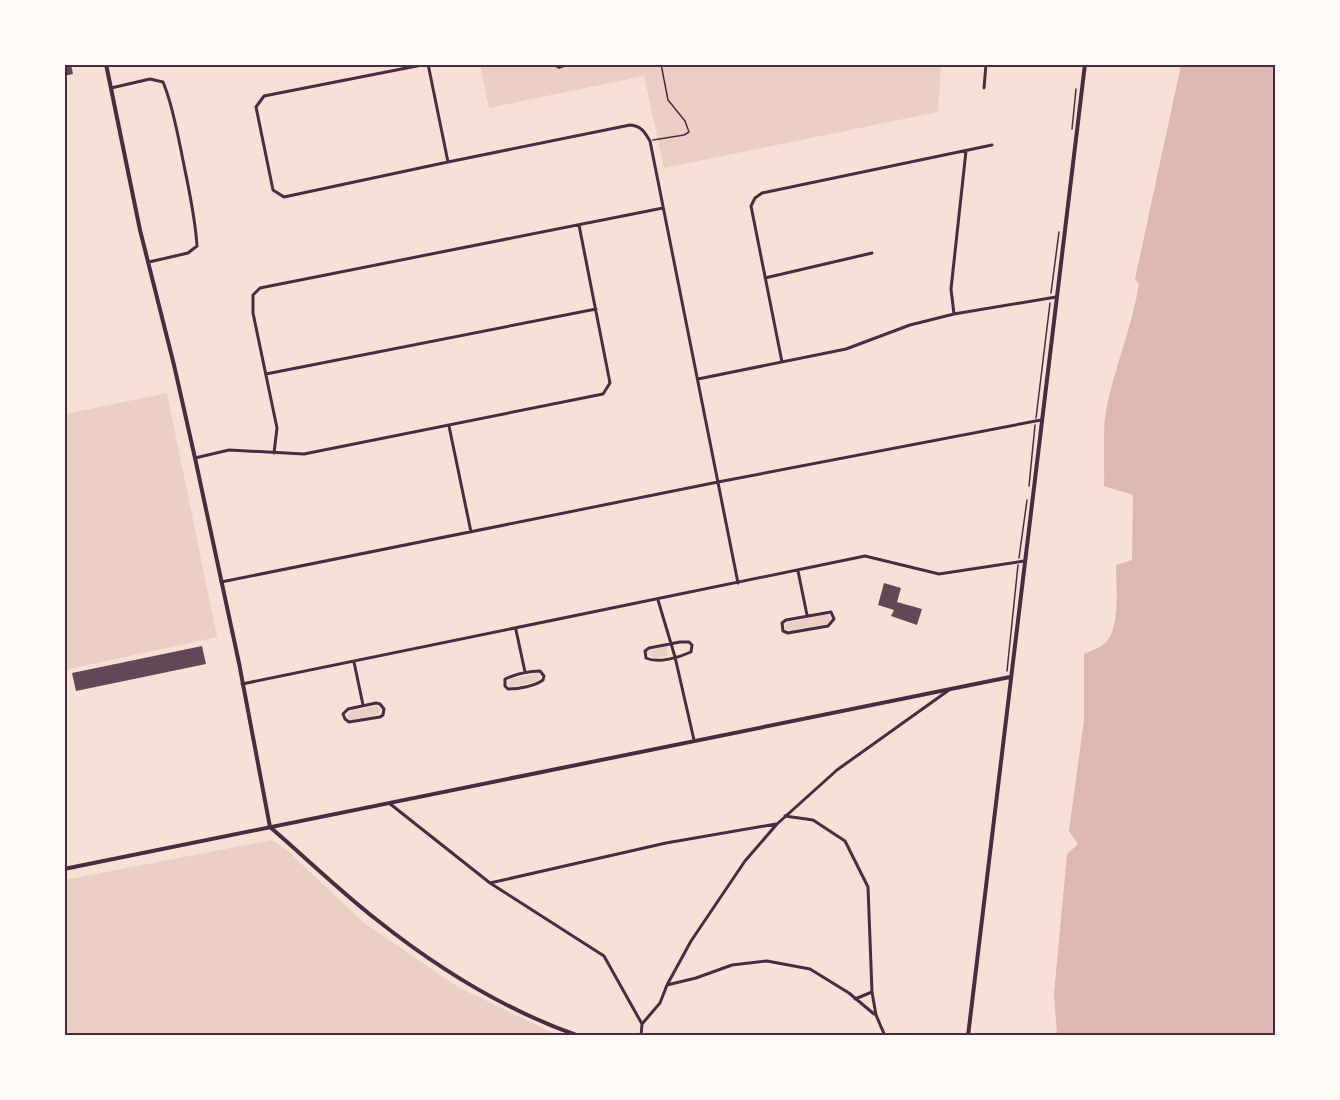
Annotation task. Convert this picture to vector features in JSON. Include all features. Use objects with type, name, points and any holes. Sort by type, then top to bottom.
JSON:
[{"type":"street","points":[[106,64],[140,230],[195,458],[243,684],[270,826],[378,920],[464,981],[548,1025],[579,1035]]},
{"type":"street","points":[[448,162],[427,64],[264,96],[256,107],[273,190],[284,197],[630,125],[639,126],[650,141],[738,583]]},
{"type":"street","points":[[984,88],[986,64]]},
{"type":"street","points":[[968,1035],[1010,677],[1021,562],[1041,420],[1053,298],[1084,64]]},
{"type":"street","points":[[111,88],[150,79],[163,82],[168,93],[179,141],[195,221],[197,246],[188,253],[149,262]]},
{"type":"street","points":[[782,362],[752,206],[758,196],[992,145]]},
{"type":"street","points":[[954,314],[951,289],[966,151]]},
{"type":"street","points":[[274,453],[277,428],[253,313],[253,296],[260,288],[663,208]]},
{"type":"street","points":[[195,458],[229,450],[304,454],[603,394],[610,383],[579,225]]},
{"type":"street","points":[[765,278],[872,253]]},
{"type":"street","points":[[698,379],[846,349],[910,325],[954,314],[1053,298]]},
{"type":"street","points":[[266,374],[596,309]]},
{"type":"street","points":[[221,582],[1041,420]]},
{"type":"street","points":[[449,426],[471,532]]},
{"type":"street","points":[[243,684],[865,556],[939,574],[1021,562]]},
{"type":"street","points":[[798,571],[807,615]]},
{"type":"street","points":[[658,600],[675,657],[694,740]]},
{"type":"street","points":[[831,612],[834,616],[828,626],[794,632],[782,630],[783,622],[807,615],[831,612]]},
{"type":"street","points":[[516,629],[525,672]]},
{"type":"street","points":[[685,642],[692,645],[691,651],[675,657],[653,660],[646,658],[645,651],[670,643],[685,642]]},
{"type":"street","points":[[354,662],[363,705]]},
{"type":"street","points":[[540,671],[544,676],[543,680],[513,689],[505,686],[505,679],[525,672],[540,671]]},
{"type":"street","points":[[64,869],[1010,677]]},
{"type":"street","points":[[640,1035],[642,1024],[660,1002],[691,940],[738,871],[777,824],[837,770],[953,687]]},
{"type":"street","points":[[380,704],[384,712],[380,717],[350,722],[345,720],[343,714],[345,711],[363,705],[380,704]]},
{"type":"street","points":[[387,802],[490,884],[604,956],[642,1024]]},
{"type":"street","points":[[785,816],[813,820],[845,841],[868,887],[872,992],[876,1015],[885,1035]]},
{"type":"street","points":[[490,884],[666,843],[777,824]]},
{"type":"street","points":[[667,985],[696,978],[732,965],[766,961],[810,969],[849,993],[876,1015]]},
{"type":"street","points":[[855,999],[872,992]]},
{"type":"path","points":[[552,64],[559,68],[571,64]]},
{"type":"path","points":[[650,141],[689,132],[685,121],[668,100],[661,64]]},
{"type":"path","points":[[1072,130],[1077,86]]},
{"type":"path","points":[[1010,677],[1006,670],[1007,658],[1021,562],[1035,421],[1053,298],[1056,247],[1061,224]]},
{"type":"shaded area","points":[[480,65],[941,65],[938,112],[664,168],[644,76],[489,108]]},
{"type":"shaded area","points":[[1181,65],[1275,65],[1275,1035],[1057,1035],[1054,994],[1067,854],[1078,844],[1069,831],[1084,720],[1084,654],[1103,645],[1110,636],[1116,617],[1116,565],[1132,560],[1133,495],[1104,486],[1106,411],[1136,300],[1139,284],[1135,279]]},
{"type":"shaded area","points":[[167,393],[217,637],[65,670],[65,414]]},
{"type":"shaded area","points":[[825,614],[831,618],[827,624],[791,631],[785,629],[787,623]]},
{"type":"shaded area","points":[[667,646],[668,656],[654,658],[647,654],[649,651]]},
{"type":"shaded area","points":[[538,673],[540,678],[536,682],[511,687],[508,685],[509,679]]},
{"type":"shaded area","points":[[376,706],[381,710],[377,715],[352,720],[347,717],[350,711]]},
{"type":"shaded area","points":[[272,840],[287,850],[363,922],[458,987],[557,1035],[65,1035],[65,880]]},
{"type":"building","points":[[64,64],[71,64],[73,74],[64,76]]},
{"type":"building","points":[[884,583],[901,588],[897,602],[922,609],[917,625],[891,616],[894,610],[878,605]]},
{"type":"building","points":[[202,646],[206,664],[76,691],[72,673]]}]
